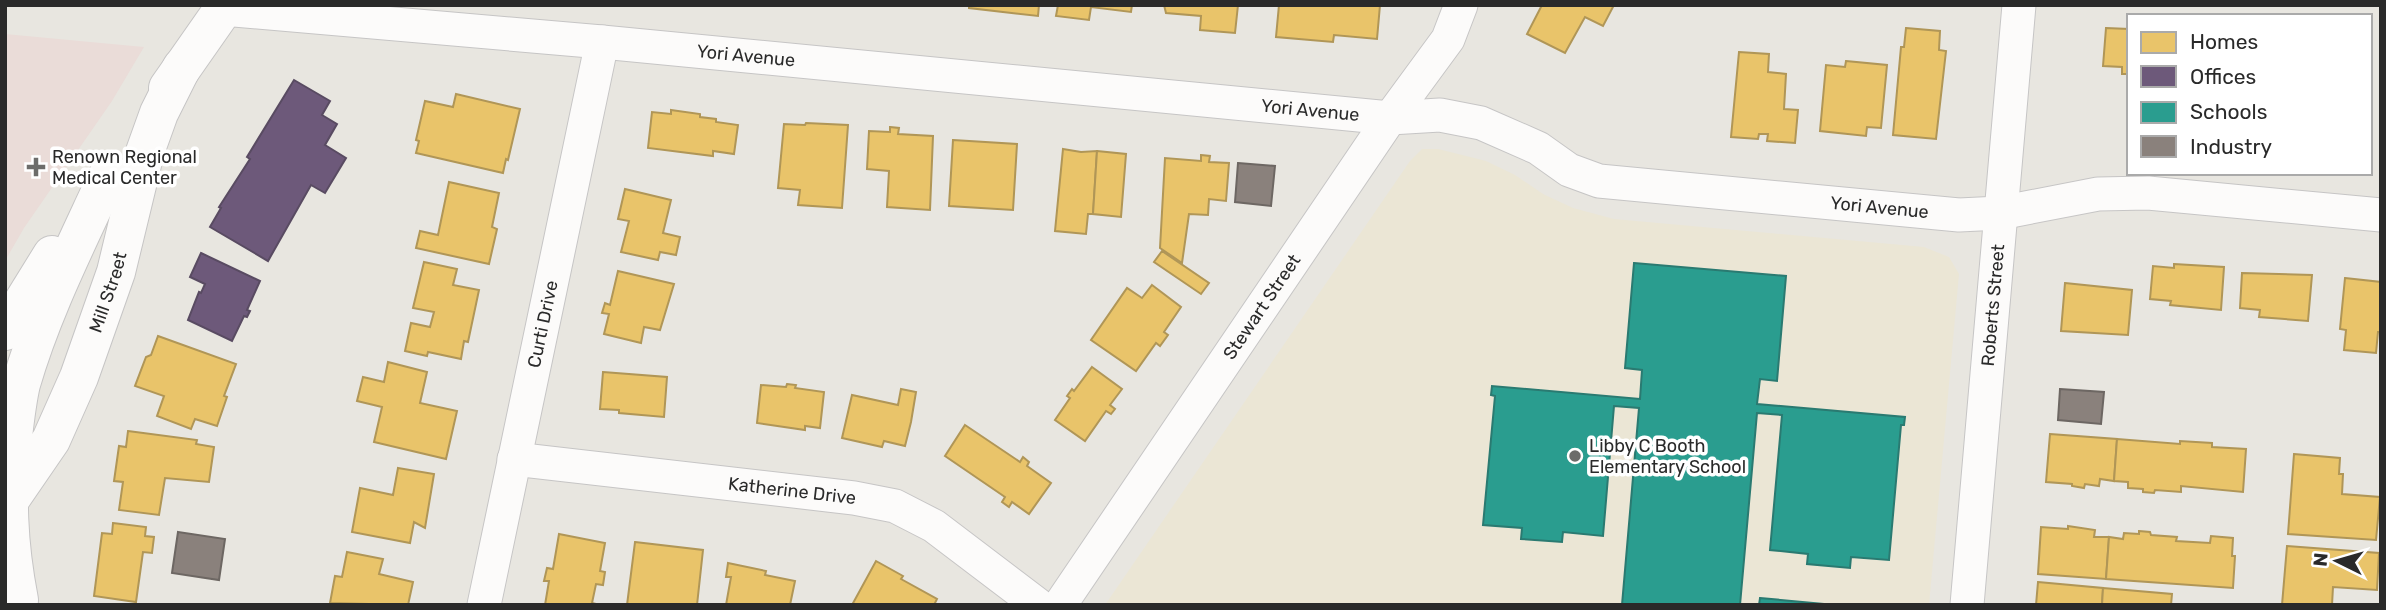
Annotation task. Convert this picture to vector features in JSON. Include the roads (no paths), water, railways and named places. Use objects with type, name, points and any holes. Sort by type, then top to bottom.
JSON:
[{"type":"main road","name":"Mill Street","points":[[5,331],[52,255],[224,7]]},
{"type":"main road","name":"Mill Street","points":[[6,505],[51,440],[79,376],[116,272],[145,152],[159,113],[182,67]]},
{"type":"main road","points":[[19,603],[6,505],[21,385],[53,299],[109,173]]},
{"type":"main road","points":[[19,603],[51,440]]},
{"type":"street","name":"Stewart Street","points":[[1060,605],[1390,118],[1448,39],[1461,5]]},
{"type":"street","name":"Roberts Street","points":[[1967,605],[2019,5]]},
{"type":"street","name":"Yori Avenue","points":[[224,7],[1390,118],[1440,115],[1481,123],[1538,148],[1569,170],[1599,181],[1959,215],[2000,213],[2098,194],[2148,193],[2381,215]]},
{"type":"street","name":"Curti Drive","points":[[484,605],[602,42]]},
{"type":"street","name":"Katherine Drive","points":[[514,459],[854,498],[894,506],[934,526],[1038,605]]},
{"type":"place","name":"Renown Regional Medical Center","points":[[36,167]]},
{"type":"place","name":"Libby C Booth Elementary School","points":[[1575,456]]}]
